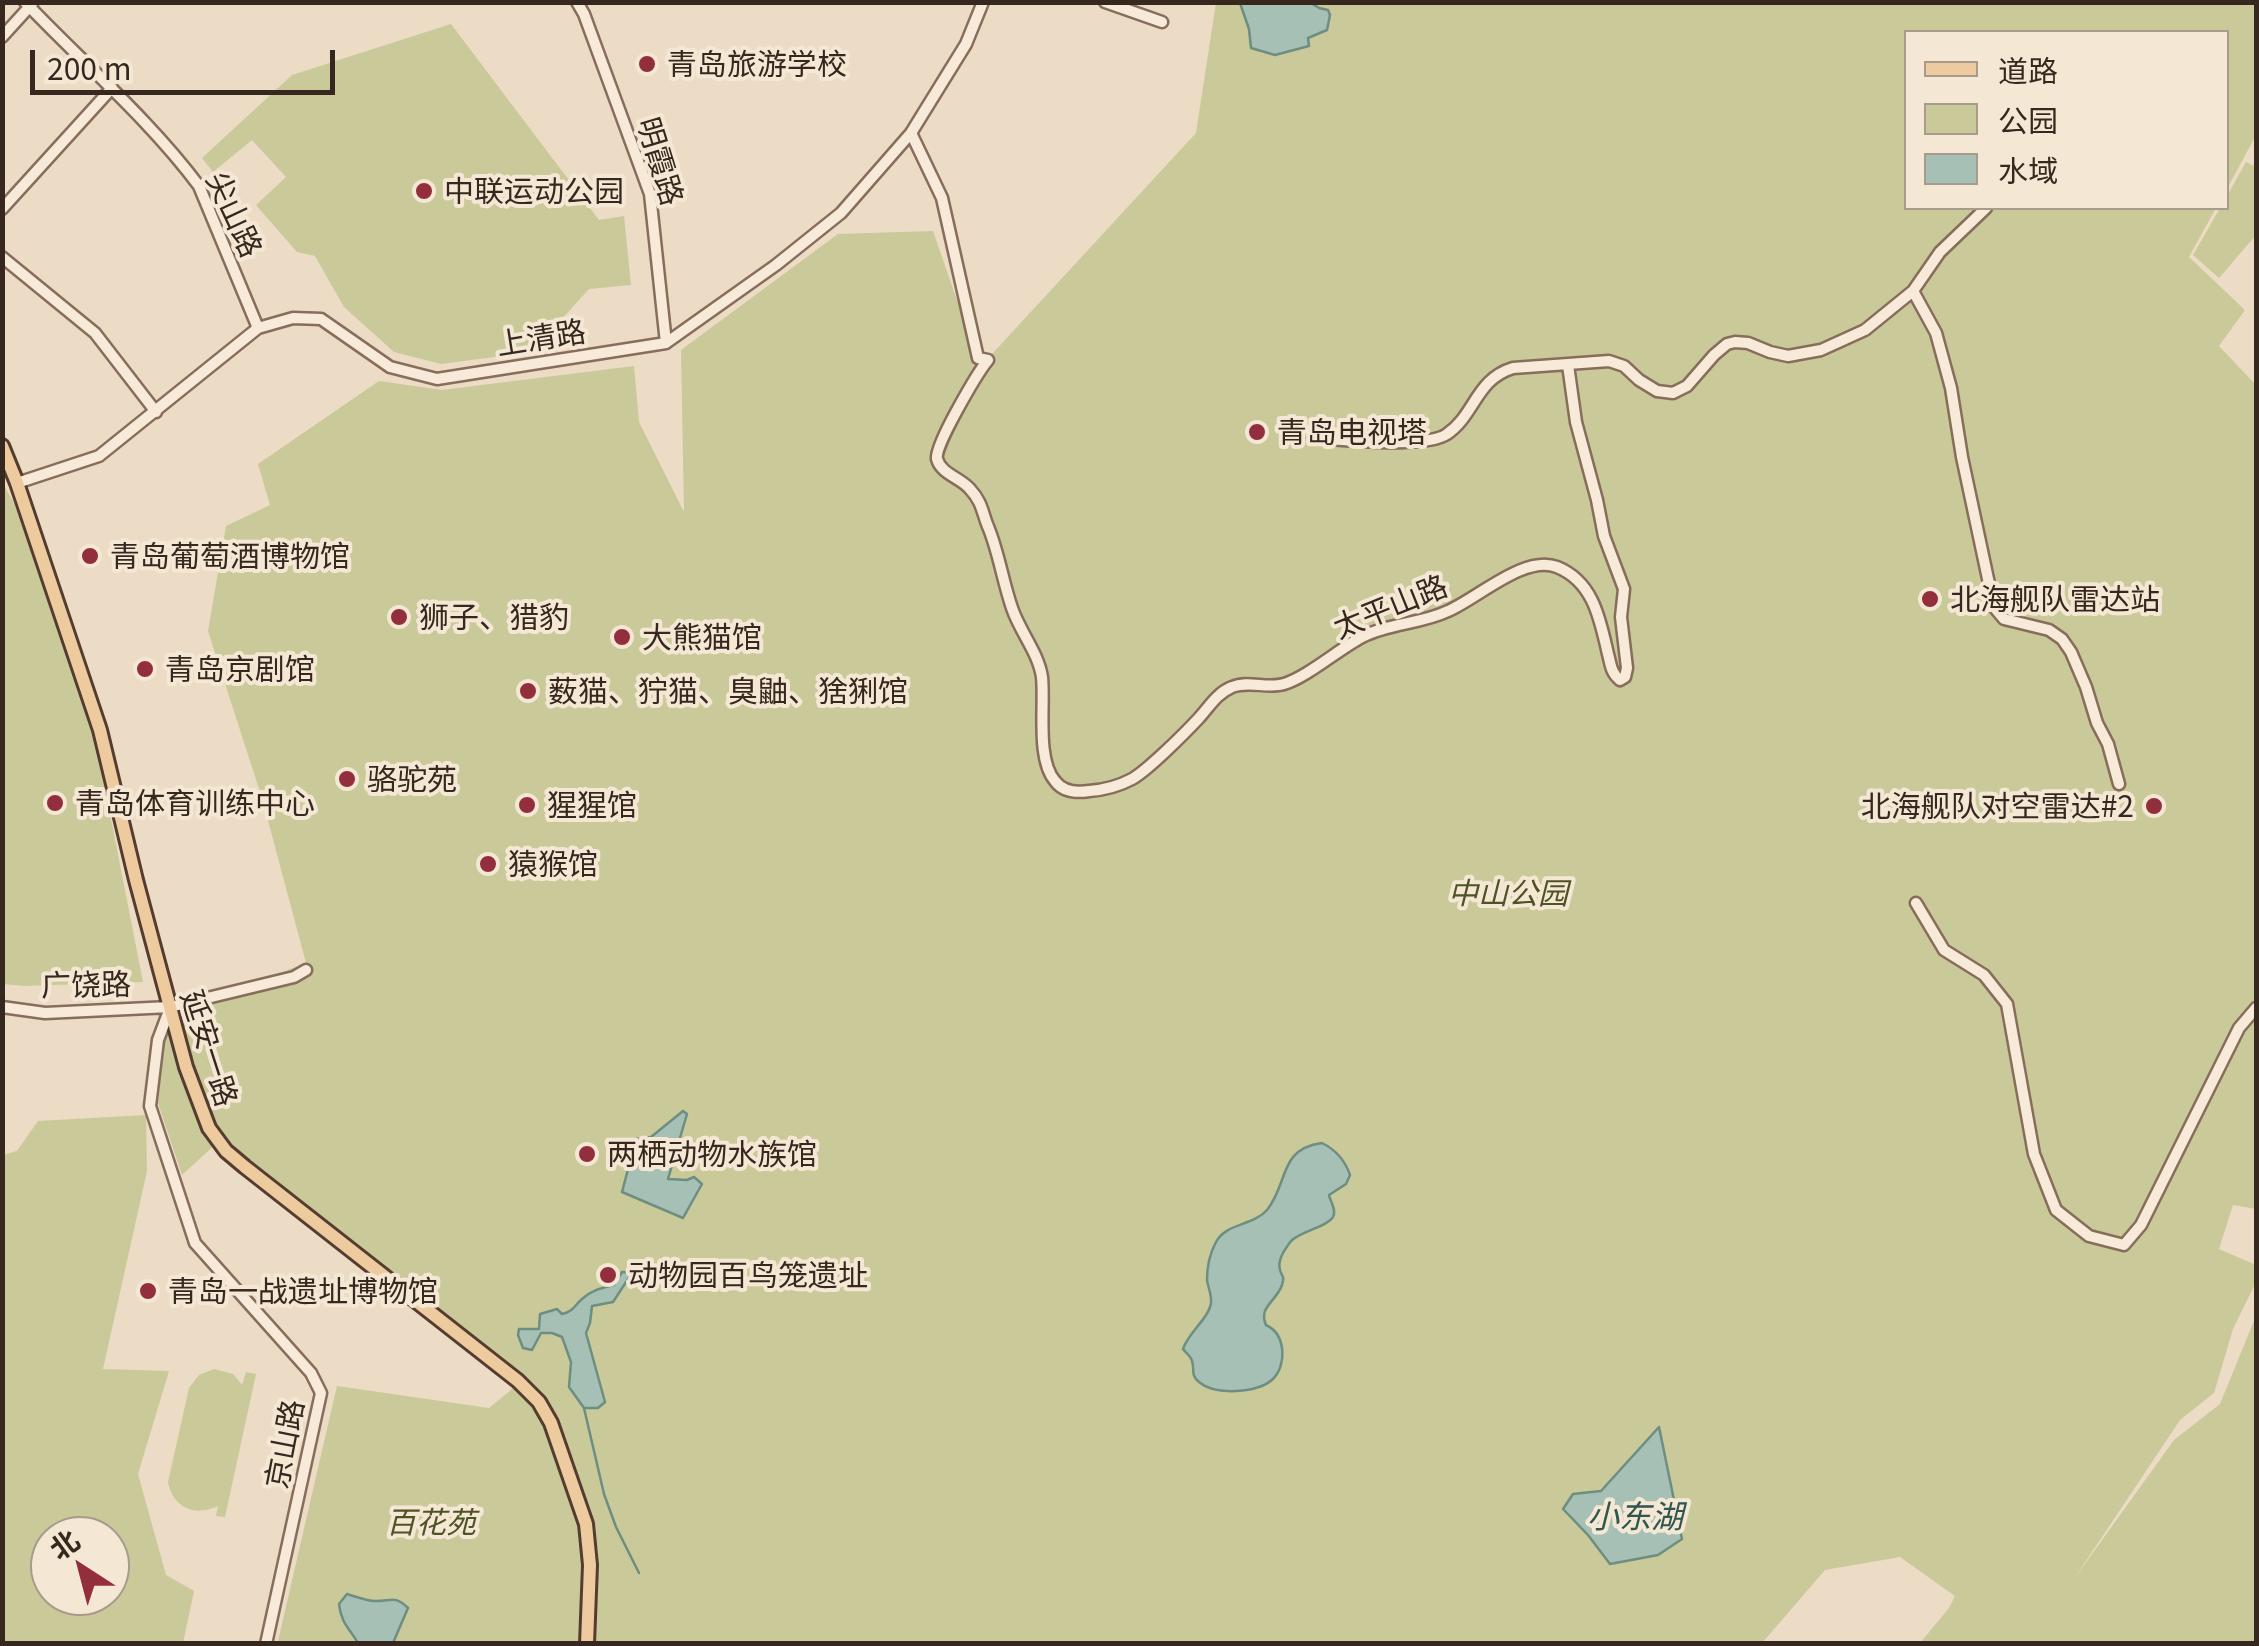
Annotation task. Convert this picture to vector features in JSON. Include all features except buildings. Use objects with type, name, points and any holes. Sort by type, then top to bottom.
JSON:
[{"type":"main road","name":"延安一路","points":[[2,446],[100,730],[170,1007],[209,1128],[226,1151],[518,1381],[539,1402],[556,1434],[586,1524],[590,1566],[587,1644]]},
{"type":"street","name":"明霞路","points":[[577,2],[650,194],[666,342]]},
{"type":"street","name":"上清路","points":[[17,483],[99,456],[258,328],[294,318],[321,319],[390,368],[437,379],[666,342],[776,265],[841,213],[911,134],[966,44],[982,2]]},
{"type":"street","points":[[1105,2],[1162,22]]},
{"type":"street","points":[[2,37],[29,4]]},
{"type":"street","name":"尖山路","points":[[29,4],[112,88],[199,186],[258,328]]},
{"type":"street","points":[[2,209],[112,88]]},
{"type":"street","name":"太平山路","points":[[911,134],[942,198],[978,358],[988,360],[947,429],[936,453],[937,460],[969,487],[984,509],[1014,612],[1042,673],[1044,752],[1048,770],[1064,789],[1100,790],[1135,778],[1233,686],[1286,684],[1362,637],[1450,611],[1522,570],[1540,564],[1558,568],[1577,580],[1591,596],[1612,673],[1620,680],[1625,677],[1628,668],[1621,618],[1624,589],[1604,536],[1576,422],[1568,365]]},
{"type":"street","points":[[1313,438],[1421,442],[1445,437],[1460,423],[1483,387],[1500,372],[1513,368],[1609,361],[1624,366],[1657,391],[1673,393],[1686,386],[1727,344],[1748,343],[1788,356],[1821,350],[1865,330],[1912,291],[1940,252],[1984,210]]},
{"type":"street","points":[[2,257],[95,333],[156,412]]},
{"type":"street","points":[[1912,291],[1936,333],[1951,388],[1994,607],[2004,620],[2049,630],[2072,652],[2096,724],[2108,744],[2119,784]]},
{"type":"street","points":[[1916,903],[1944,950],[1984,974],[2006,1004],[2034,1154],[2056,1210],[2089,1236],[2124,1245],[2141,1225],[2240,1028],[2256,1008]]},
{"type":"street","name":"广饶路","points":[[2,1007],[45,1013],[170,1007],[306,970]]},
{"type":"street","name":"京山路","points":[[170,1007],[158,1040],[150,1106],[195,1244],[311,1373],[321,1393],[266,1644]]},
{"type":"green space","name":"中山公园","points":[[1216,3],[2256,3],[2256,135],[2229,185],[2229,30],[1904,30],[1904,210],[2215,210],[2189,257],[2245,310],[2219,346],[2256,385],[2256,1209],[2233,1205],[2219,1249],[2256,1265],[2256,1282],[2233,1329],[2214,1393],[2180,1420],[2074,1579],[2174,1440],[2220,1404],[2256,1316],[2256,1643],[1920,1643],[1955,1596],[1900,1557],[1825,1570],[1762,1643],[278,1641],[337,1386],[489,1408],[515,1382],[218,1142],[182,1175],[158,1103],[164,1039],[178,1012],[306,963],[262,798],[208,631],[226,526],[270,505],[258,464],[379,381],[442,390],[634,366],[639,422],[684,512],[681,350],[838,234],[933,231],[980,367],[1196,133]]},
{"type":"green space","name":"中联运动公园","points":[[451,24],[599,220],[624,216],[631,285],[589,289],[532,352],[441,364],[394,352],[344,307],[315,256],[297,252],[256,205],[286,177],[252,140],[213,172],[202,158],[292,75]]},
{"type":"green space","points":[[2246,162],[2256,167],[2256,235],[2219,278],[2193,255],[2219,210],[2229,210],[2229,192]]},
{"type":"green space","name":"青岛体育训练中心","points":[[2,482],[50,596],[94,732],[143,982],[3,984]]},
{"type":"green space","points":[[146,1115],[147,1171],[103,1369],[169,1371],[138,1474],[166,1575],[194,1591],[183,1643],[3,1643],[3,1155],[17,1151],[38,1121]]},
{"type":"green space","points":[[214,1369],[233,1374],[242,1385],[246,1372],[256,1374],[225,1517],[216,1516],[218,1506],[201,1511],[186,1508],[175,1498],[168,1482],[189,1388],[199,1375]]},
{"type":"water","points":[[1240,3],[1311,3],[1328,10],[1327,30],[1308,38],[1309,46],[1275,55],[1251,48]]},
{"type":"water","points":[[683,1111],[687,1114],[668,1179],[694,1177],[702,1184],[683,1218],[622,1192],[636,1139],[651,1137]]},
{"type":"water","points":[[1322,1143],[1339,1156],[1350,1175],[1346,1184],[1329,1195],[1333,1217],[1291,1241],[1281,1259],[1282,1285],[1264,1314],[1266,1325],[1281,1342],[1278,1373],[1266,1384],[1247,1390],[1225,1391],[1206,1386],[1195,1377],[1191,1359],[1183,1349],[1209,1309],[1207,1275],[1214,1246],[1226,1231],[1267,1210],[1291,1160],[1308,1146]]},
{"type":"water","points":[[622,1272],[630,1276],[613,1302],[592,1306],[586,1333],[605,1402],[598,1408],[584,1408],[569,1387],[571,1362],[562,1337],[541,1333],[532,1350],[523,1348],[519,1329],[539,1329],[540,1314],[557,1309],[562,1314],[569,1311],[589,1293],[614,1285]]},
{"type":"water","name":"小东湖","points":[[1659,1427],[1682,1539],[1658,1555],[1610,1564],[1563,1509],[1573,1494],[1601,1491]]},
{"type":"water","points":[[347,1594],[374,1601],[395,1600],[408,1608],[393,1643],[358,1643],[340,1611],[339,1604]]},
{"type":"waterway","points":[[584,1408],[604,1494],[639,1573]]},
{"type":"place","name":"青岛旅游学校","points":[[647,64]]},
{"type":"place","name":"中联运动公园","points":[[424,191]]},
{"type":"place","name":"青岛电视塔","points":[[1257,432]]},
{"type":"place","name":"青岛葡萄酒博物馆","points":[[90,556]]},
{"type":"place","name":"北海舰队雷达站","points":[[1930,599]]},
{"type":"place","name":"狮子、猎豹","points":[[399,617]]},
{"type":"place","name":"大熊猫馆","points":[[622,637]]},
{"type":"place","name":"青岛京剧馆","points":[[145,669]]},
{"type":"place","name":"薮猫、狞猫、臭鼬、猞猁馆","points":[[528,691]]},
{"type":"place","name":"骆驼苑","points":[[347,779]]},
{"type":"place","name":"青岛体育训练中心","points":[[55,803]]},
{"type":"place","name":"猩猩馆","points":[[527,805]]},
{"type":"place","name":"北海舰队对空雷达#2","points":[[2154,806]]},
{"type":"place","name":"猿猴馆","points":[[488,864]]},
{"type":"place","name":"两栖动物水族馆","points":[[587,1154]]},
{"type":"place","name":"动物园百鸟笼遗址","points":[[608,1275]]},
{"type":"place","name":"青岛一战遗址博物馆","points":[[148,1291]]},
{"type":"park label","name":"百花苑","points":[[431,1522]]}]
